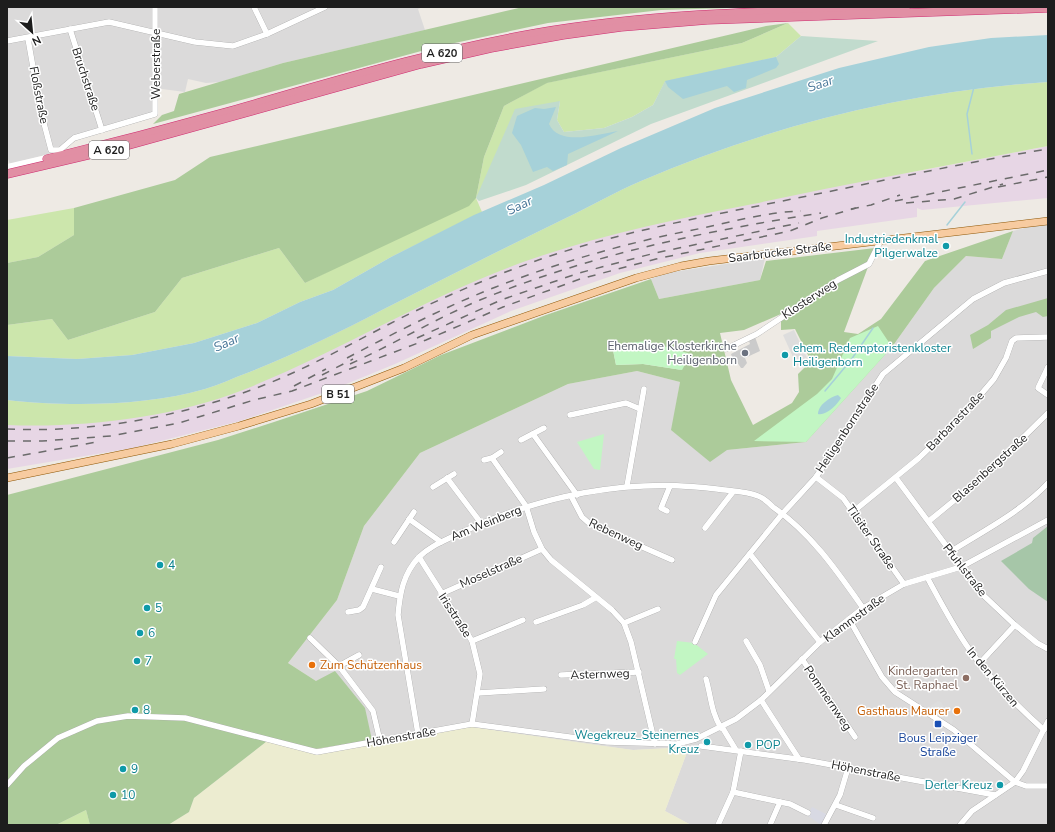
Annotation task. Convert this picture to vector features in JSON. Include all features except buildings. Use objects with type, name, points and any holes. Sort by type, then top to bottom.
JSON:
[{"type":"highway","name":"A 620","points":[[844,12],[906,7]]},
{"type":"highway","name":"A 620","points":[[7,174],[371,70],[490,42],[538,33],[621,21],[844,12],[1048,8]]},
{"type":"highway","name":"A 620","points":[[7,168],[61,158]]},
{"type":"main road","name":"Saarbrücker Straße","points":[[7,478],[172,444],[239,426],[311,404],[404,368],[472,335],[656,272],[709,261],[1048,221]]},
{"type":"street","name":"Weberstraße","points":[[102,130],[156,114],[155,7]]},
{"type":"street","points":[[254,7],[267,34]]},
{"type":"street","points":[[7,41],[28,39],[109,22],[195,42],[233,46],[267,34],[325,7]]},
{"type":"street","name":"Bruchstraße","points":[[70,29],[102,130]]},
{"type":"street","name":"Floßstraße","points":[[28,39],[41,112],[51,150],[60,150],[74,138],[102,130]]},
{"type":"street","name":"Klosterweg","points":[[726,349],[757,334],[838,280],[869,264],[881,240]]},
{"type":"street","name":"Heiligenbornstraße","points":[[695,642],[716,595],[783,513],[816,477],[878,380],[921,340],[963,306],[982,293],[1018,278],[1048,271]]},
{"type":"street","name":"Barbarastraße","points":[[854,511],[896,478],[965,413],[986,389],[999,370],[1012,341],[1016,338],[1048,337]]},
{"type":"street","points":[[1048,367],[1038,388],[1048,395]]},
{"type":"street","points":[[627,486],[644,389]]},
{"type":"street","points":[[570,415],[626,403],[640,409]]},
{"type":"street","name":"Blasenbergstraße","points":[[929,521],[984,476],[1048,413]]},
{"type":"street","points":[[521,440],[544,428]]},
{"type":"street","name":"Rebenweg","points":[[533,434],[574,496],[582,517],[590,524],[672,560]]},
{"type":"street","points":[[484,460],[492,458],[501,452]]},
{"type":"street","points":[[492,458],[526,506],[534,532],[542,549],[595,598],[612,610],[624,623],[632,642],[655,744]]},
{"type":"street","points":[[433,487],[454,474]]},
{"type":"street","name":"Tilsiter Straße","points":[[816,477],[843,498],[854,511],[904,584]]},
{"type":"street","points":[[447,478],[481,523]]},
{"type":"street","name":"Pfuhlstraße","points":[[896,478],[982,594],[1015,625],[1037,643],[1048,649]]},
{"type":"street","points":[[950,552],[1002,520],[1039,493],[1048,484]]},
{"type":"street","name":"Am Weinberg","points":[[418,734],[398,616],[399,596],[408,570],[419,557],[441,542],[481,523],[526,506],[627,486],[670,486],[758,496],[783,513],[821,549],[863,608]]},
{"type":"street","points":[[667,511],[661,508],[670,486]]},
{"type":"street","points":[[705,528],[733,492]]},
{"type":"street","points":[[394,542],[414,512]]},
{"type":"street","points":[[409,519],[441,542]]},
{"type":"street","name":"Klammstraße","points":[[678,744],[696,739],[722,728],[760,700],[820,642],[863,608],[904,584],[961,567],[1048,520]]},
{"type":"street","name":"Moselstraße","points":[[441,594],[542,549]]},
{"type":"street","points":[[750,554],[820,642]]},
{"type":"street","name":"Irisstraße","points":[[419,557],[472,641],[480,674],[472,724]]},
{"type":"street","points":[[348,612],[359,610],[364,607],[381,568]]},
{"type":"street","name":"In den Kürzen","points":[[927,577],[967,647],[979,664],[1014,704],[1044,730]]},
{"type":"street","points":[[372,589],[399,596]]},
{"type":"street","points":[[536,622],[583,605],[595,598]]},
{"type":"street","points":[[624,623],[658,609]]},
{"type":"street","points":[[849,619],[882,677],[895,692],[954,730],[1015,782],[1026,786],[1048,786]]},
{"type":"street","points":[[472,641],[523,620]]},
{"type":"street","points":[[979,664],[1015,625]]},
{"type":"street","points":[[310,638],[339,666],[373,711],[380,741]]},
{"type":"street","points":[[746,641],[760,665],[769,691]]},
{"type":"street","points":[[339,666],[359,655]]},
{"type":"street","name":"Pommernweg","points":[[802,659],[855,737]]},
{"type":"street","name":"Asternweg","points":[[561,675],[639,672]]},
{"type":"street","points":[[706,679],[711,694],[713,712],[738,751],[734,792],[718,825]]},
{"type":"street","points":[[478,693],[544,689]]},
{"type":"street","points":[[760,700],[799,759]]},
{"type":"street","name":"Höhenstraße","points":[[7,785],[24,766],[58,738],[97,721],[128,716],[185,718],[317,752],[472,724],[607,742],[678,744]]},
{"type":"street","points":[[960,825],[972,811],[1015,782],[1023,771],[1048,721]]},
{"type":"street","name":"Höhenstraße","points":[[701,746],[799,759],[995,795]]},
{"type":"street","points":[[824,825],[836,805],[848,768]]},
{"type":"street","points":[[734,792],[790,804],[808,813]]},
{"type":"street","points":[[770,825],[780,802]]},
{"type":"street","points":[[836,805],[868,818],[873,818]]},
{"type":"shaded area","points":[[7,7],[423,7],[418,9],[425,30],[283,63],[220,82],[206,83],[188,79],[185,92],[162,89],[153,90],[154,111],[152,113],[83,133],[61,147],[49,150],[49,154],[10,164],[7,157]]},
{"type":"shaded area","points":[[1048,146],[1048,198],[922,210],[917,208],[917,217],[817,231],[817,236],[700,253],[620,273],[511,311],[395,364],[334,389],[240,421],[133,448],[7,469],[7,414],[188,406],[503,251],[558,228],[919,171]]},
{"type":"shaded area","points":[[1048,222],[1048,825],[691,825],[665,811],[689,747],[633,750],[602,746],[372,740],[364,708],[316,681],[288,663],[337,600],[364,526],[420,453],[568,384],[637,371],[680,382],[672,430],[727,450],[806,442],[892,347],[934,288],[966,256],[1002,259],[1013,231]]},
{"type":"shaded area","points":[[765,258],[760,280],[659,299],[651,279],[666,273]]},
{"type":"shaded area","points":[[794,330],[808,360],[797,366],[783,335]]},
{"type":"shaded area","name":"Ehemalige Klosterkirche Heiligenborn","points":[[755,337],[760,351],[745,358],[747,363],[743,368],[741,368],[737,362],[733,360],[731,354],[750,344],[749,341]]},
{"type":"shaded area","points":[[938,701],[941,702],[953,720],[952,724],[929,710],[929,707]]},
{"type":"shaded area","points":[[812,807],[830,816],[821,825],[807,815]]},
{"type":"green space","points":[[523,7],[767,7],[661,10],[548,23],[436,47],[153,124],[162,115],[174,111],[179,94],[283,63]]},
{"type":"green space","points":[[788,23],[801,36],[776,57],[665,82],[653,105],[632,117],[604,128],[564,132],[557,120],[560,101],[476,198],[484,157],[504,106],[546,83],[742,43]]},
{"type":"green space","points":[[788,23],[742,43],[547,83],[504,106],[484,157],[476,198],[469,206],[305,283],[279,248],[182,278],[155,312],[68,340],[52,319],[7,325],[7,263],[38,257],[74,235],[74,208],[175,180],[210,157],[766,26]]},
{"type":"green space","points":[[801,36],[878,41],[651,124],[526,185],[479,201],[476,198],[515,109],[560,101],[557,120],[564,132],[604,128],[632,117],[653,105],[665,81],[776,57]]},
{"type":"green space","points":[[1048,82],[1048,146],[864,181],[639,228],[582,243],[526,261],[454,290],[279,375],[243,390],[187,408],[97,423],[36,426],[7,425],[7,400],[55,404],[107,404],[133,402],[182,395],[221,383],[281,359],[332,335],[631,185],[689,161],[739,144],[840,114],[891,103],[943,94]]},
{"type":"green space","points":[[476,198],[482,212],[391,257],[333,290],[300,302],[257,323],[194,343],[132,355],[77,359],[7,356],[7,325],[52,319],[68,340],[155,312],[182,278],[279,248],[305,283]]},
{"type":"green space","points":[[74,208],[74,235],[38,257],[7,263],[7,220]]},
{"type":"green space","points":[[1013,231],[1002,259],[966,256],[934,288],[892,347],[806,442],[727,450],[710,462],[671,430],[680,382],[637,371],[568,384],[420,453],[364,526],[337,600],[288,663],[316,681],[335,671],[365,708],[372,740],[315,749],[271,738],[194,798],[189,812],[168,825],[90,825],[86,810],[56,825],[7,825],[7,495],[218,440],[367,391],[441,355],[546,315],[651,279],[659,299],[760,280],[766,261],[875,248],[844,332],[858,334],[881,319],[925,261]],"holes":[[[781,314],[781,330],[795,329],[811,361],[798,374],[799,392],[792,403],[753,425],[731,380],[720,333],[744,330]],[[612,345],[682,370],[643,364],[616,365]]]},
{"type":"green space","points":[[1048,298],[1048,316],[1043,317],[1036,312],[1019,317],[991,331],[991,338],[973,349],[970,335],[988,325],[1006,310]]},
{"type":"green space","points":[[878,326],[892,347],[806,442],[754,441],[817,394],[832,379],[850,338]]},
{"type":"green space","points":[[646,341],[691,354],[682,370],[643,364],[616,365],[612,345]]},
{"type":"green space","points":[[604,434],[600,470],[594,469],[577,442]]},
{"type":"green space","points":[[1048,526],[1048,602],[1029,589],[1001,561],[1032,543],[1033,538]]},
{"type":"green space","points":[[677,641],[694,643],[708,654],[680,675],[677,673],[676,659],[674,659]]},
{"type":"green space","points":[[472,727],[633,750],[689,747],[665,811],[691,825],[168,825],[189,812],[194,798],[271,738],[372,740]]},
{"type":"green space","points":[[86,810],[90,825],[56,825]]},
{"type":"water","name":"Saar","points":[[1048,35],[1048,82],[943,94],[840,114],[789,128],[689,161],[622,190],[349,327],[281,359],[210,387],[182,395],[158,399],[107,404],[55,404],[7,400],[7,356],[77,359],[132,355],[194,343],[257,323],[300,302],[333,290],[391,257],[474,215],[544,185],[621,148],[715,108],[839,68],[929,47],[991,38]]},
{"type":"water","points":[[776,57],[779,64],[776,68],[747,80],[746,88],[734,92],[727,86],[683,99],[668,87],[665,81]]},
{"type":"water","points":[[556,107],[549,124],[554,131],[561,135],[580,137],[618,131],[568,154],[567,165],[553,171],[547,167],[533,172],[521,145],[512,133],[517,116],[535,108],[544,109]]},
{"type":"water","points":[[838,395],[841,398],[834,407],[828,412],[818,414],[820,408],[825,402]]},
{"type":"pier","points":[[59,152],[62,165],[7,178],[7,164]]},
{"type":"waterway","points":[[972,154],[967,114],[974,87]]},
{"type":"waterway","points":[[947,225],[965,202]]},
{"type":"waterway","points":[[825,391],[851,360],[873,328]]},
{"type":"railway","points":[[7,429],[77,428],[146,419],[180,412],[213,403],[279,379],[401,318],[455,293],[528,264],[579,247],[643,230],[709,216],[957,165],[1048,149]]},
{"type":"railway","points":[[895,201],[1048,170]]},
{"type":"railway","points":[[998,187],[1048,177]]},
{"type":"railway","points":[[906,203],[954,199],[1003,184]]},
{"type":"railway","points":[[851,209],[871,205],[900,195]]},
{"type":"railway","points":[[7,441],[42,441],[111,436],[179,423],[254,400],[292,391],[426,340],[503,307],[580,279],[656,259],[790,231],[822,218],[856,208]]},
{"type":"railway","points":[[347,358],[409,326],[473,296],[562,263],[655,238],[764,215],[801,211]]},
{"type":"railway","points":[[350,364],[480,300],[563,270],[648,246],[734,228],[821,213]]},
{"type":"railway","points":[[417,338],[501,300],[579,273],[655,253],[799,223]]},
{"type":"railway","points":[[322,375],[353,359]]},
{"type":"railway","points":[[294,386],[326,369]]},
{"type":"railway","points":[[7,458],[97,442]]},
{"type":"place","name":"Industriedenkmal Pilgerwalze","points":[[946,246]]},
{"type":"place","name":"Ehemalige Klosterkirche Heiligenborn","points":[[745,353]]},
{"type":"place","name":"ehem. Redemptoristenkloster Heiligenborn","points":[[785,355]]},
{"type":"place","name":"4","points":[[160,565]]},
{"type":"place","name":"5","points":[[147,608]]},
{"type":"place","name":"6","points":[[140,633]]},
{"type":"place","name":"7","points":[[137,661]]},
{"type":"place","name":"Zum Schützenhaus","points":[[312,665]]},
{"type":"place","name":"Kindergarten St. Raphael","points":[[966,678]]},
{"type":"place","name":"8","points":[[135,710]]},
{"type":"place","name":"Gasthaus Maurer","points":[[957,711]]},
{"type":"place","name":"Bous Leipziger Straße","points":[[938,724]]},
{"type":"place","name":"Wegekreuz_Steinernes Kreuz","points":[[707,742]]},
{"type":"place","name":"POP","points":[[748,745]]},
{"type":"place","name":"9","points":[[123,769]]},
{"type":"place","name":"Derler Kreuz","points":[[1000,785]]},
{"type":"place","name":"10","points":[[113,795]]}]
